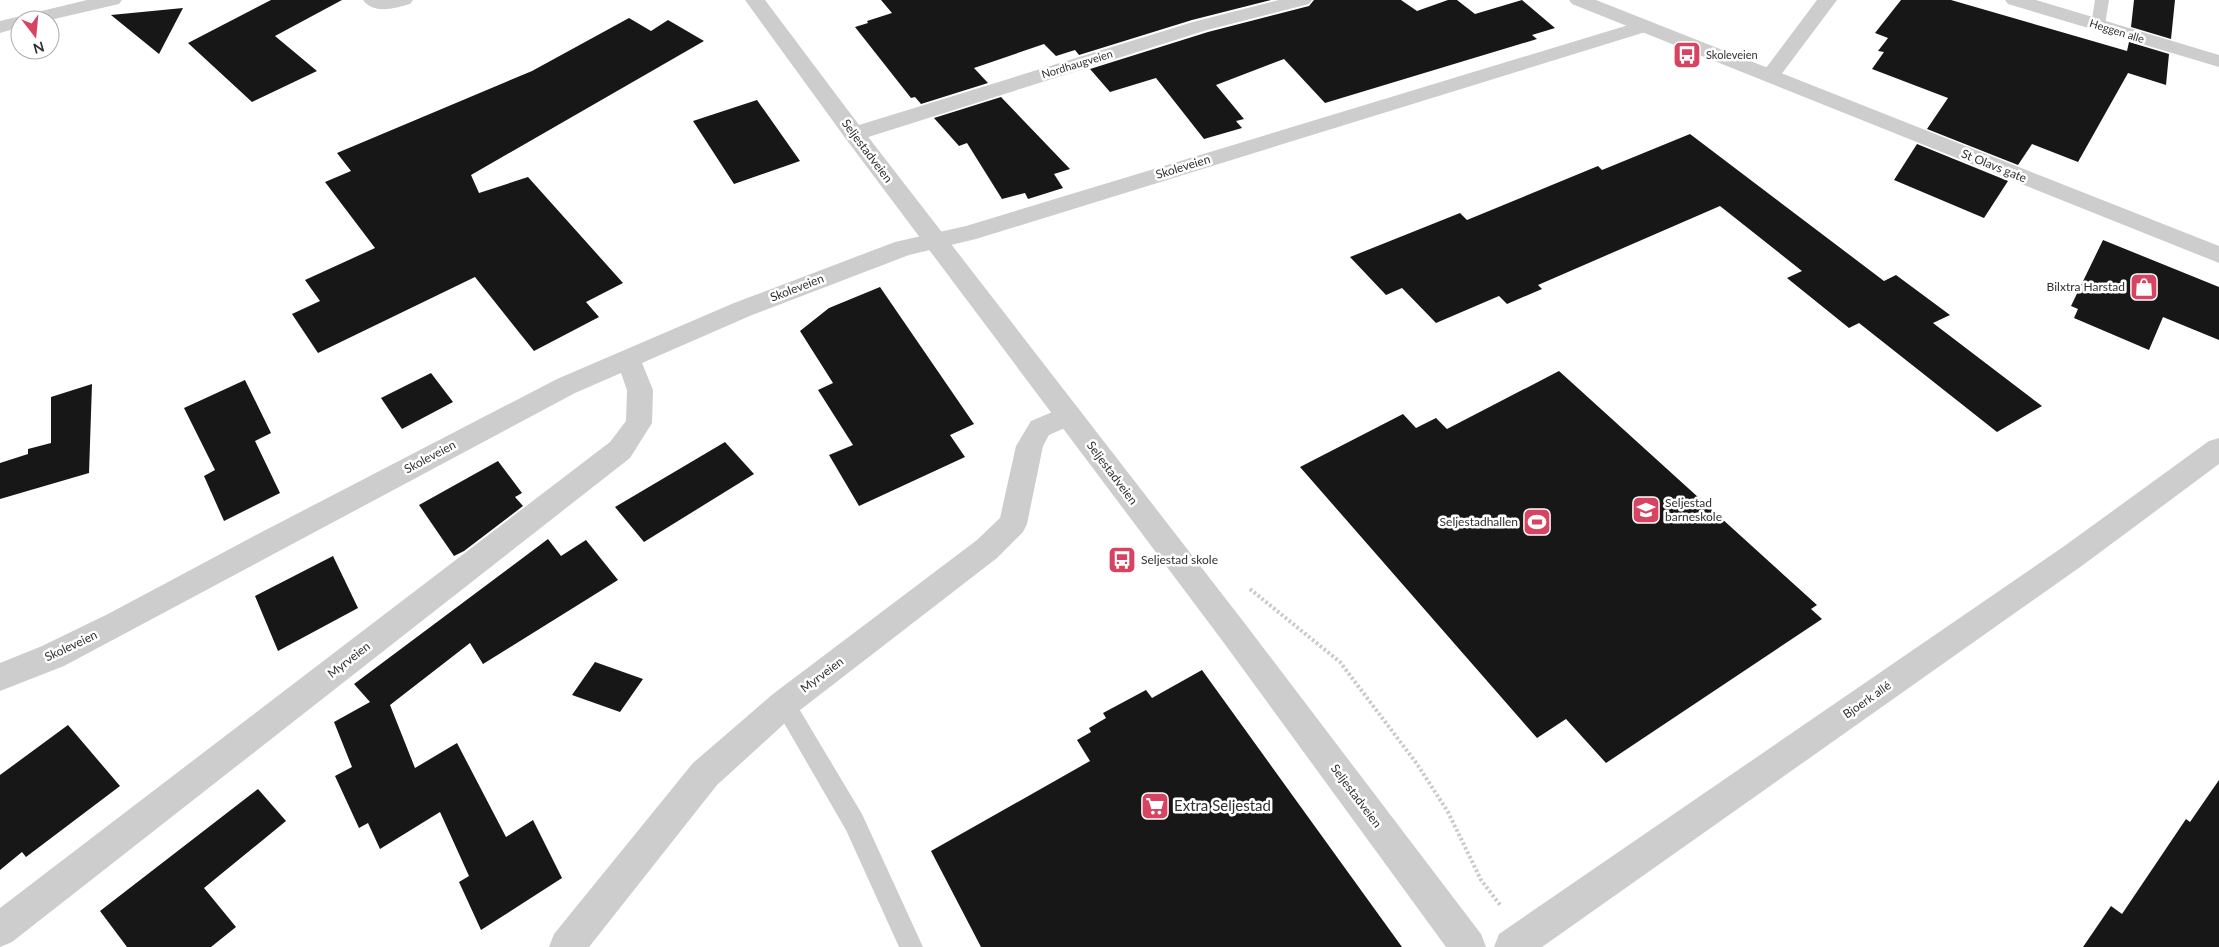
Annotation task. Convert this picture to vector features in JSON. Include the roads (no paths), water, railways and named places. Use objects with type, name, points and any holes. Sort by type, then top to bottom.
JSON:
[{"type":"street","points":[[60,12],[112,0]]},
{"type":"street","points":[[373,0],[385,4],[403,0]]},
{"type":"street","name":"Seljestadveien","points":[[755,0],[854,134],[1069,415],[1468,947]]},
{"type":"street","name":"Nordhaugveien","points":[[854,134],[1200,26],[1302,0]]},
{"type":"street","name":"St Olavs gate","points":[[1579,0],[2219,255]]},
{"type":"street","points":[[1770,76],[1827,0]]},
{"type":"street","name":"Heggen alle","points":[[2015,0],[2219,61]]},
{"type":"street","name":"Skoleveien","points":[[0,677],[53,656],[119,623],[266,543],[557,391],[743,309],[904,248],[968,233],[1645,26]]},
{"type":"street","name":"Myrveien","points":[[0,930],[620,450],[639,423],[640,390],[628,359]]},
{"type":"street","name":"Myrveien","points":[[567,947],[705,774],[784,704],[987,549],[1013,524],[1030,446],[1040,428],[1069,415]]},
{"type":"street","name":"Bjoerk allé","points":[[1518,942],[2073,556],[2219,449]]},
{"type":"lane","points":[[2098,25],[2102,0]]},
{"type":"lane","points":[[784,704],[854,822],[911,947]]},
{"type":"place","name":"Skoleveien","points":[[1687,55]]},
{"type":"place","name":"Bilxtra Harstad","points":[[2144,287]]},
{"type":"place","name":"Seljestad barneskole","points":[[1646,510]]},
{"type":"place","name":"Seljestadhallen","points":[[1537,522]]},
{"type":"place","name":"Seljestad skole","points":[[1122,560]]},
{"type":"place","name":"Extra Seljestad","points":[[1155,806]]}]
